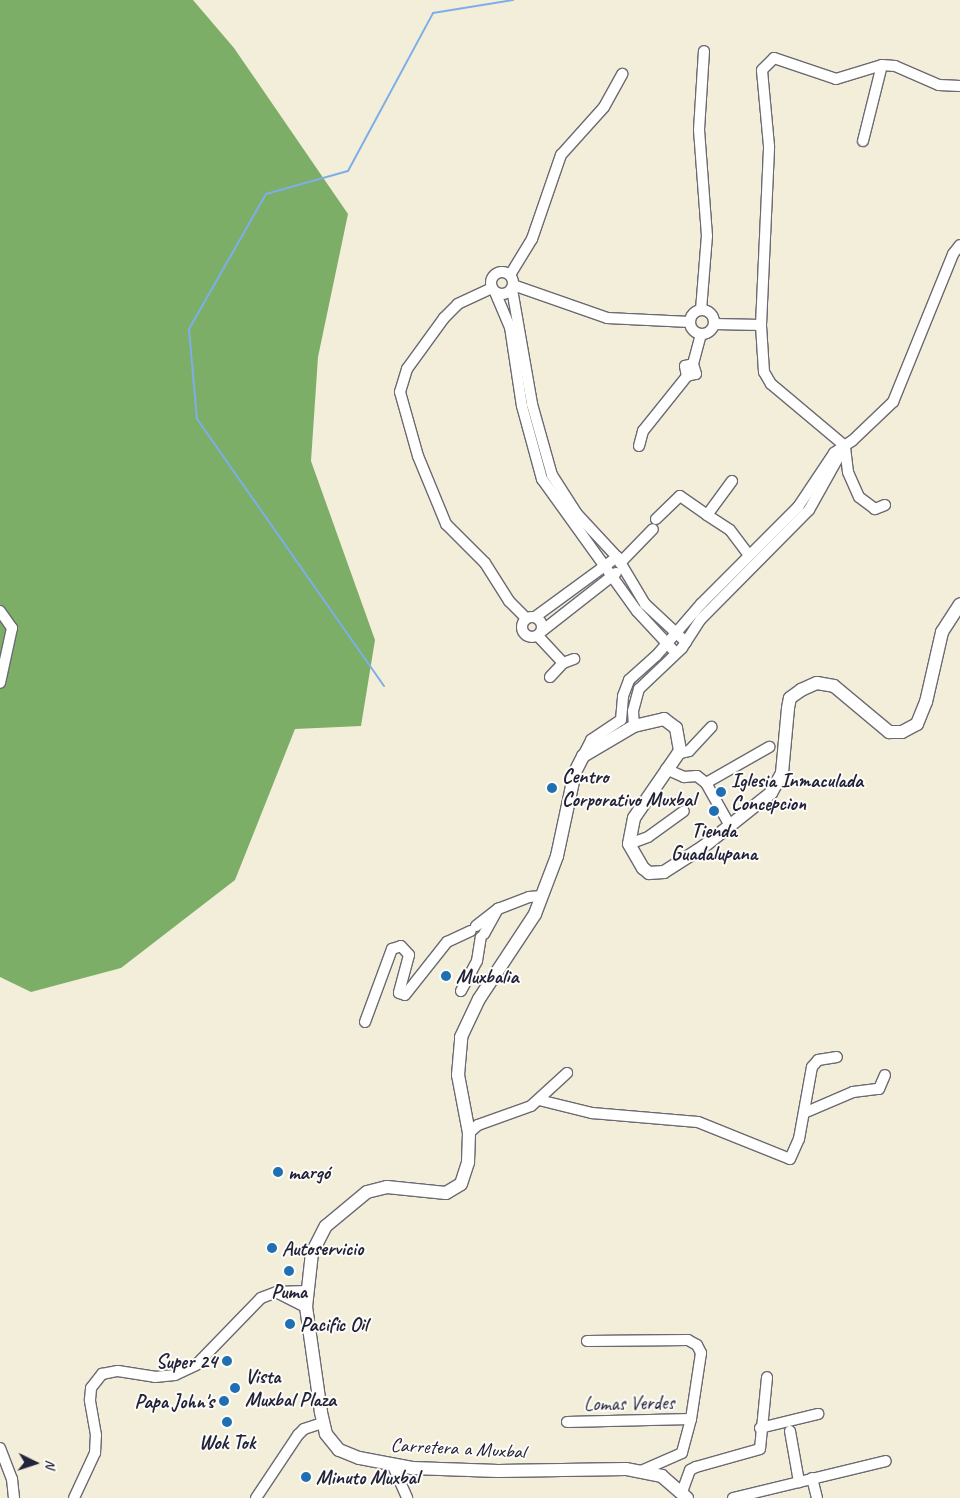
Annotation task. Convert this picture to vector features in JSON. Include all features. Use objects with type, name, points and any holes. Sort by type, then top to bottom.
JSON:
[{"type":"main road","points":[[583,756],[634,726],[656,720],[671,723],[678,734],[677,754],[634,818],[629,844],[643,868],[657,874],[688,859],[729,824],[766,799],[780,780],[790,698],[801,690],[817,683],[834,686],[889,732],[902,732],[917,724],[926,702],[942,632],[960,604]]},
{"type":"main road","name":"Carretera a Muxbal","points":[[583,756],[575,772],[557,856],[542,896],[517,945],[479,999],[461,1037],[458,1075],[469,1133],[468,1162],[465,1177],[456,1189],[439,1194],[383,1188],[360,1196],[342,1211],[315,1244],[306,1291],[306,1307],[323,1423],[330,1442],[342,1452],[393,1466],[469,1471],[626,1469],[662,1476],[685,1495]]},
{"type":"street","points":[[701,310],[707,236],[699,130],[704,52]]},
{"type":"street","points":[[885,505],[875,509],[859,497],[848,472],[845,446],[767,378],[763,365],[761,325],[769,146],[761,86],[764,66],[774,58],[836,79],[882,66],[907,69],[939,85],[960,86]]},
{"type":"street","points":[[863,142],[882,66]]},
{"type":"street","points":[[563,663],[540,634],[542,624],[508,601],[485,563],[446,524],[418,456],[400,392],[407,369],[444,318],[458,304],[493,290],[502,294],[512,283],[532,239],[561,155],[604,107],[622,74]]},
{"type":"street","points":[[583,756],[591,740],[621,720],[623,696],[629,680],[656,656],[674,633],[798,507],[828,461],[893,402],[953,254],[960,244]]},
{"type":"street","points":[[675,652],[665,644],[612,576],[542,479],[522,406],[510,327],[493,290],[494,274],[504,271],[512,283],[532,404],[552,475],[576,514],[620,563],[645,604],[674,633],[686,642]]},
{"type":"street","points":[[512,283],[607,318],[690,322]]},
{"type":"street","points":[[701,310],[710,314],[714,324],[711,330],[701,334],[694,332],[690,322],[692,315],[701,310]]},
{"type":"street","points":[[714,324],[761,325]]},
{"type":"street","points":[[639,446],[643,431],[687,376],[696,374],[693,364],[701,334]]},
{"type":"street","points":[[634,726],[633,711],[639,688],[686,642],[702,619],[809,510],[845,446]]},
{"type":"street","points":[[707,515],[732,482]]},
{"type":"street","points":[[620,563],[604,565],[531,618],[523,624],[525,634],[540,634],[612,576],[620,563],[680,496],[730,530],[749,555]]},
{"type":"street","points":[[0,611],[12,628],[0,683]]},
{"type":"street","points":[[550,676],[563,663],[574,659]]},
{"type":"street","points":[[677,754],[689,751],[711,727]]},
{"type":"street","points":[[706,783],[769,747]]},
{"type":"street","points":[[666,769],[684,777],[696,776],[706,783],[729,824]]},
{"type":"street","points":[[629,844],[648,837],[684,811]]},
{"type":"street","points":[[365,1022],[392,949],[402,946],[409,956],[399,993],[405,995],[447,942],[474,928],[498,909],[529,897],[542,896]]},
{"type":"street","points":[[461,990],[477,961],[483,935],[498,909]]},
{"type":"street","points":[[474,928],[475,937],[483,935]]},
{"type":"street","points":[[540,1100],[592,1113],[698,1122],[790,1159],[796,1152],[815,1063],[837,1057]]},
{"type":"street","points":[[469,1133],[478,1125],[525,1110],[540,1100],[567,1073]]},
{"type":"street","points":[[804,1113],[853,1092],[879,1089],[885,1075]]},
{"type":"street","points":[[74,1498],[95,1453],[96,1435],[90,1400],[96,1380],[111,1372],[155,1377],[175,1375],[200,1361],[261,1298],[277,1292],[306,1291]]},
{"type":"street","points":[[277,1292],[306,1307]]},
{"type":"street","name":"Lomas Verdes","points":[[587,1341],[688,1340],[697,1345],[702,1362],[685,1447]]},
{"type":"street","points":[[685,1495],[690,1470],[758,1451],[767,1378]]},
{"type":"street","points":[[760,1428],[818,1414]]},
{"type":"street","name":"Lomas Verdes","points":[[567,1422],[691,1420]]},
{"type":"street","points":[[256,1498],[298,1435],[304,1429],[323,1423]]},
{"type":"street","points":[[790,1431],[799,1482]]},
{"type":"street","points":[[626,1469],[670,1455],[685,1447]]},
{"type":"street","points":[[641,1471],[675,1459],[685,1447]]},
{"type":"street","points":[[0,1448],[12,1479],[14,1498]]},
{"type":"street","points":[[732,1498],[886,1461]]},
{"type":"street","points":[[393,1466],[407,1498]]},
{"type":"street","points":[[812,1478],[817,1498]]},
{"type":"green space","points":[[0,0],[193,0],[234,48],[348,214],[318,357],[311,461],[375,640],[361,726],[295,729],[235,880],[121,968],[31,992],[0,977]]},
{"type":"waterway","points":[[384,686],[197,419],[189,329],[266,194],[348,171],[433,13],[513,0]]},
{"type":"place","name":"Centro Corporativo Muxbal","points":[[552,788]]},
{"type":"place","name":"Iglesia Inmaculada Concepcion","points":[[721,792]]},
{"type":"place","name":"Tienda Guadalupana","points":[[714,811]]},
{"type":"place","name":"Muxbalia","points":[[446,976]]},
{"type":"place","name":"margó","points":[[278,1172]]},
{"type":"place","name":"Autoservicio","points":[[272,1248]]},
{"type":"place","name":"Puma","points":[[289,1271]]},
{"type":"place","name":"Pacific Oil","points":[[290,1324]]},
{"type":"place","name":"Super 24","points":[[227,1361]]},
{"type":"place","name":"Vista Muxbal Plaza","points":[[235,1388]]},
{"type":"place","name":"Papa John's","points":[[224,1401]]},
{"type":"place","name":"Wok Tok","points":[[227,1422]]},
{"type":"place","name":"Minuto Muxbal","points":[[306,1477]]}]
